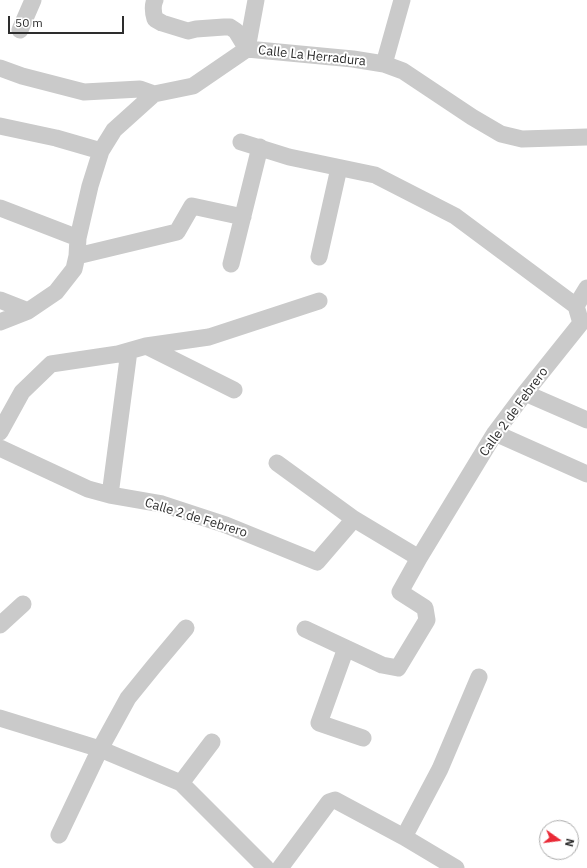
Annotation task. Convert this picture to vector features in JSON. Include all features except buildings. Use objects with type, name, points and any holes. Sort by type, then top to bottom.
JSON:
[{"type":"street","points":[[20,30],[33,0]]},
{"type":"street","points":[[155,0],[153,4],[154,13],[156,19],[162,23],[188,31],[224,26],[230,27],[236,31],[247,49]]},
{"type":"street","points":[[247,49],[256,0]]},
{"type":"street","points":[[384,64],[402,0]]},
{"type":"street","name":"Calle La Herradura","points":[[154,94],[193,86],[247,49],[353,59],[384,64],[403,71],[472,117],[501,134],[522,138],[587,137]]},
{"type":"street","points":[[0,68],[22,76],[84,92],[140,89],[154,94],[114,130],[101,151],[90,186],[78,238],[77,256],[74,269],[56,292],[28,311],[0,322]]},
{"type":"street","points":[[0,126],[56,138],[101,151]]},
{"type":"street","points":[[241,142],[289,157],[375,175],[455,216],[576,306],[587,288]]},
{"type":"street","points":[[231,264],[260,147]]},
{"type":"street","points":[[319,257],[340,168]]},
{"type":"street","points":[[77,256],[177,232],[192,206],[243,217]]},
{"type":"street","points":[[0,208],[78,238]]},
{"type":"street","points":[[0,300],[28,311]]},
{"type":"street","points":[[0,432],[22,392],[51,364],[118,354],[146,346],[209,337],[319,301]]},
{"type":"street","name":"Calle 2 de Febrero","points":[[346,648],[382,665],[398,668],[427,620],[425,608],[400,592],[495,433],[581,323],[576,306]]},
{"type":"street","points":[[146,346],[234,390]]},
{"type":"street","points":[[110,495],[129,351]]},
{"type":"street","points":[[525,393],[587,420]]},
{"type":"street","points":[[495,433],[587,474]]},
{"type":"street","name":"Calle 2 de Febrero","points":[[0,448],[88,489],[110,495],[162,504],[226,525],[317,562],[354,519]]},
{"type":"street","points":[[277,463],[354,519],[419,558]]},
{"type":"street","points":[[0,625],[23,604]]},
{"type":"street","points":[[59,835],[100,749],[128,698],[186,628]]},
{"type":"street","points":[[305,629],[346,648],[319,723],[363,738]]},
{"type":"street","points":[[404,837],[440,769],[479,677]]},
{"type":"street","points":[[0,718],[100,749],[180,783],[266,868]]},
{"type":"street","points":[[180,783],[212,742]]},
{"type":"street","points":[[280,868],[329,802],[335,800],[404,837],[456,868]]}]
